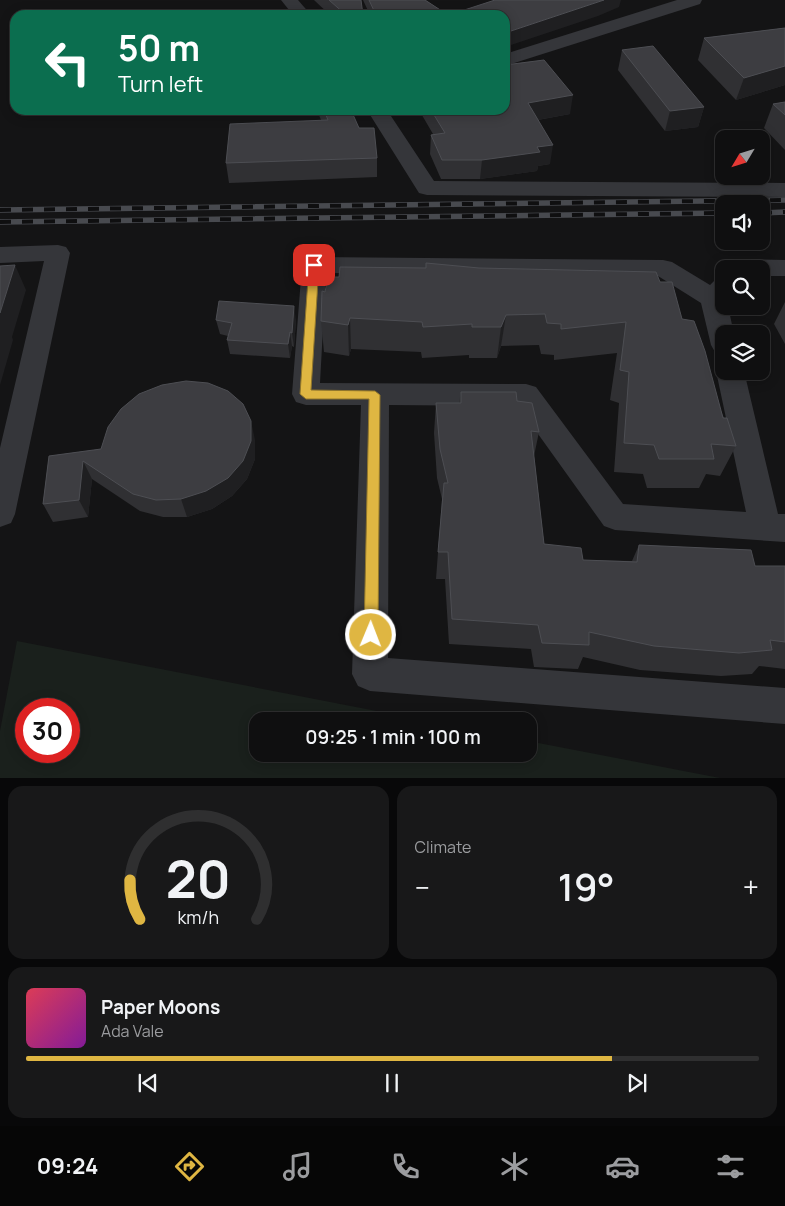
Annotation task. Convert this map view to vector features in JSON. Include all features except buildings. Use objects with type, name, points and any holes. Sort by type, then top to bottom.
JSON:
[{"type":"street","points":[[289,0],[298,10]]},
{"type":"street","points":[[510,58],[694,0]]},
{"type":"street","points":[[380,115],[427,188],[785,190]]},
{"type":"street","points":[[0,255],[58,253],[0,514]]},
{"type":"street","points":[[715,291],[662,268],[314,265],[306,394],[526,395],[615,517],[775,527],[733,380]]},
{"type":"street","points":[[770,268],[785,268]]},
{"type":"street","points":[[375,395],[370,674],[785,706]]},
{"type":"shaded area","points":[[17,641],[382,712],[249,712],[249,762],[537,762],[537,743],[720,778],[0,778],[0,731]]},
{"type":"railway","points":[[0,210],[785,200]]},
{"type":"railway","points":[[770,213],[785,212]]},
{"type":"railway","points":[[0,222],[715,213]]},
{"type":"route","points":[[314,265],[306,394],[375,395],[371,635]]}]
